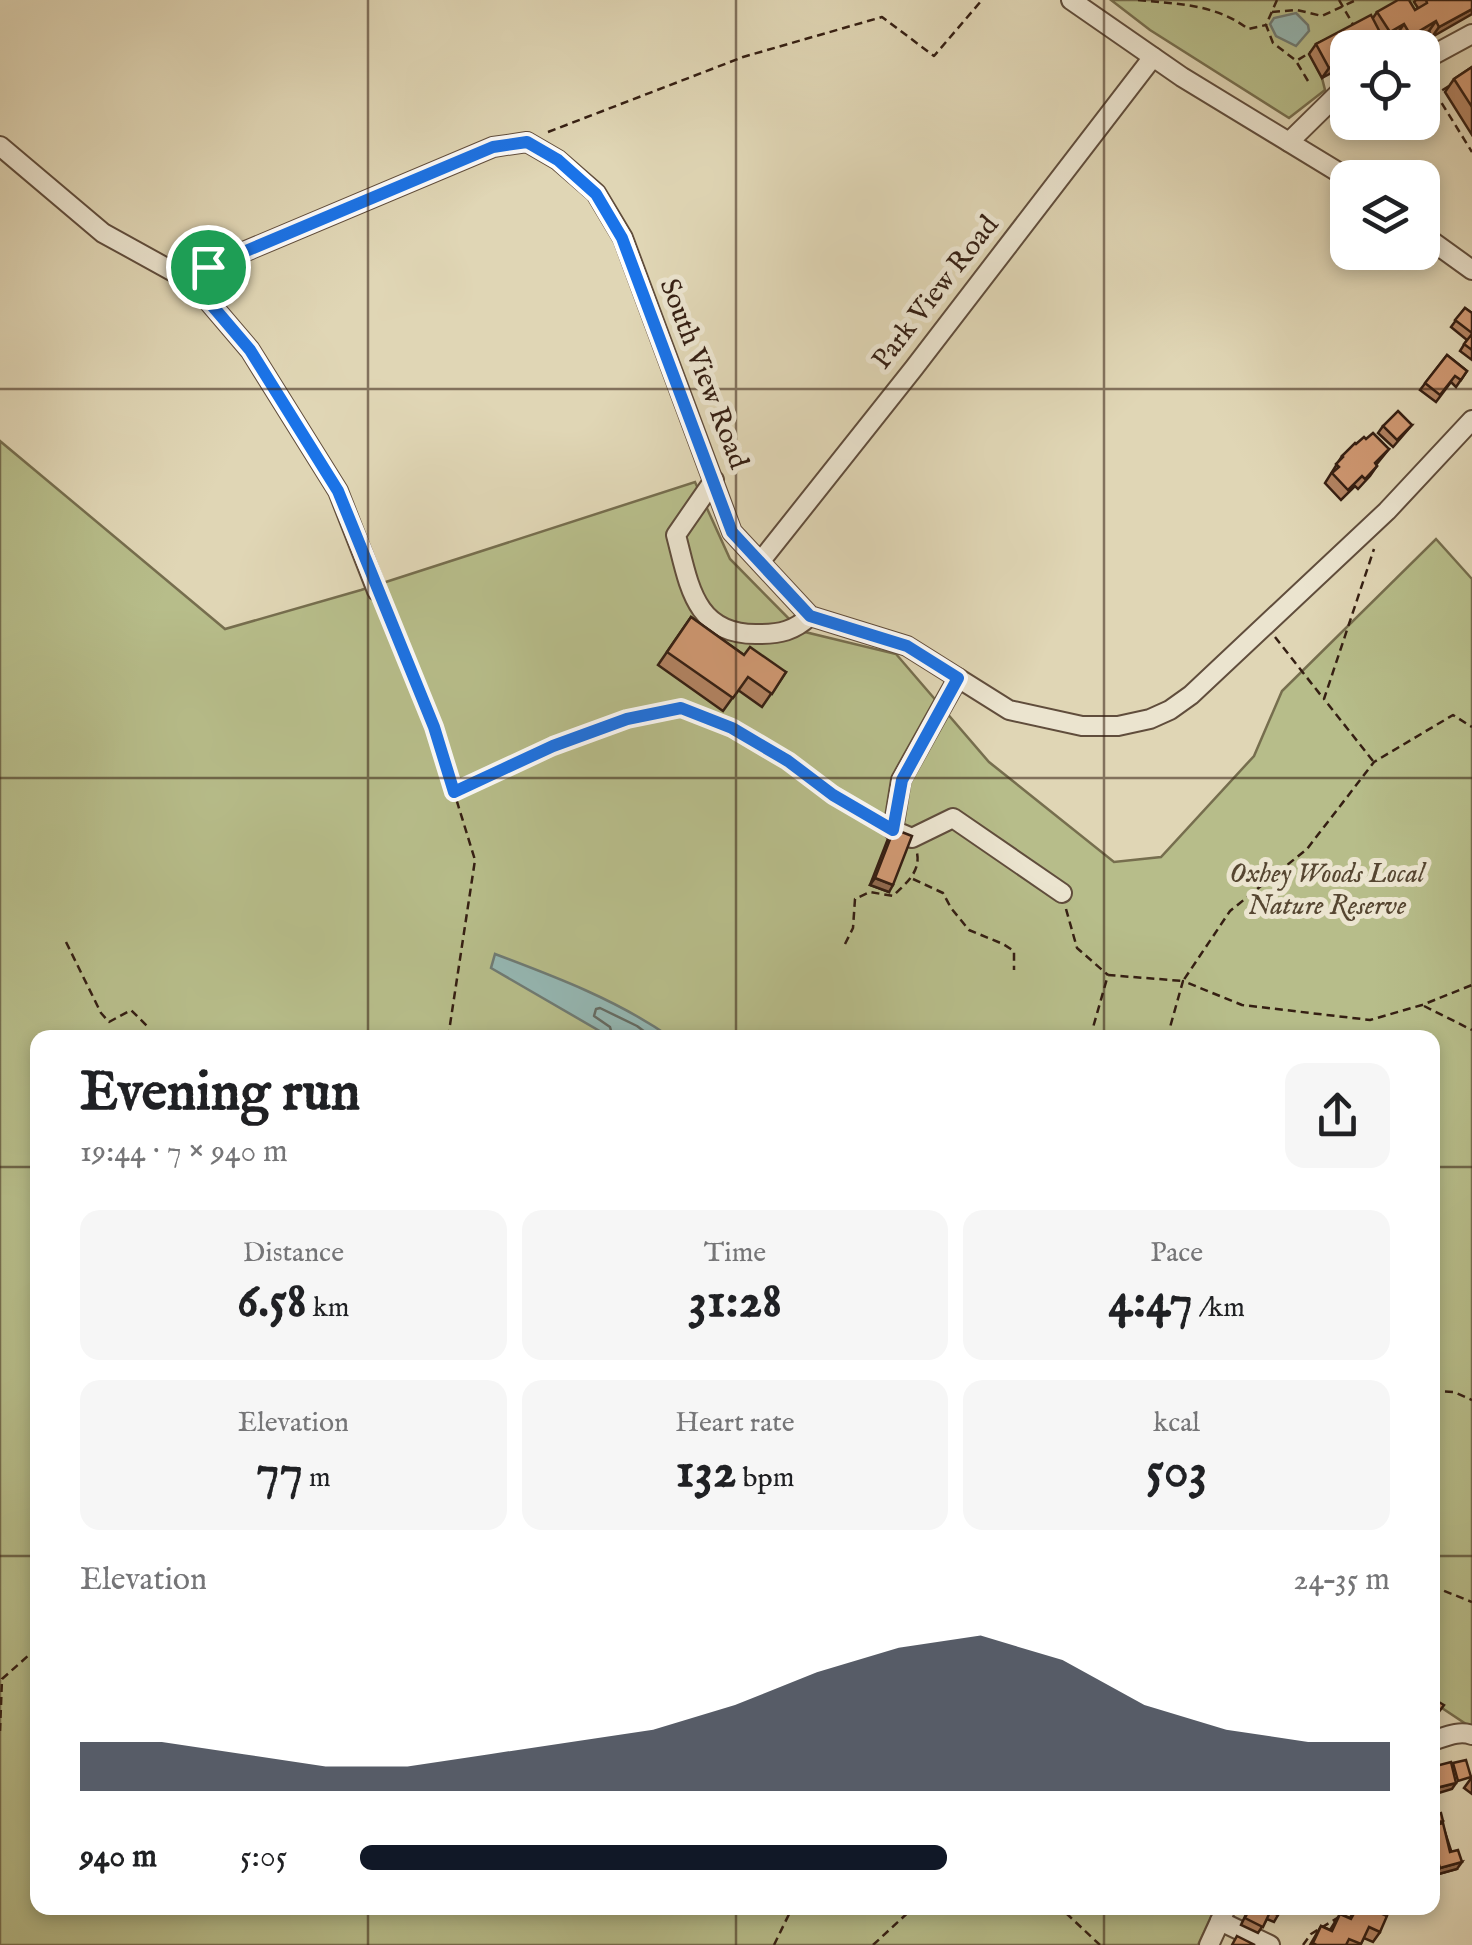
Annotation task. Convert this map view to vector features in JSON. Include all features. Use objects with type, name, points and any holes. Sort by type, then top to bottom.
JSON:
[{"type":"street","points":[[1071,0],[1182,77],[1330,167]]},
{"type":"street","points":[[1440,51],[1472,34]]},
{"type":"street","name":"Park View Road","points":[[760,562],[1153,57]]},
{"type":"street","points":[[1289,142],[1330,102]]},
{"type":"street","points":[[192,282],[208,267],[493,147],[530,144]]},
{"type":"street","name":"South View Road","points":[[530,144],[558,160],[596,194],[622,238],[732,532],[810,616]]},
{"type":"street","points":[[0,146],[104,234],[192,282],[250,350],[338,491],[378,591]]},
{"type":"street","points":[[1440,247],[1472,270]]},
{"type":"street","points":[[714,480],[676,535],[694,598],[703,614],[719,626],[734,632],[774,633],[798,627],[810,616],[907,646],[1009,710],[1082,726],[1118,726],[1170,710],[1200,687],[1387,511],[1472,420]]},
{"type":"street","points":[[958,678],[902,780],[893,830],[912,838],[952,818],[1062,893]]},
{"type":"street","points":[[1440,1738],[1472,1735]]},
{"type":"street","points":[[1208,1945],[1223,1915]]},
{"type":"street","points":[[1225,1915],[1270,1945]]},
{"type":"path","points":[[530,144],[545,133],[744,57],[882,16],[934,56],[982,0]]},
{"type":"path","points":[[1138,0],[1202,6],[1238,21],[1248,30],[1266,25]]},
{"type":"path","points":[[1276,0],[1266,25],[1272,43],[1296,60],[1308,82]]},
{"type":"path","points":[[1339,0],[1355,27],[1352,29]]},
{"type":"path","points":[[1272,12],[1297,10],[1322,16],[1356,0]]},
{"type":"path","points":[[1296,60],[1310,53]]},
{"type":"path","points":[[1460,79],[1436,94],[1472,152]]},
{"type":"path","points":[[1324,699],[1374,548]]},
{"type":"path","points":[[378,591],[434,727],[475,860],[449,1030]]},
{"type":"path","points":[[1266,625],[1374,762]]},
{"type":"path","points":[[454,792],[553,746],[627,719],[681,708],[732,728],[893,830]]},
{"type":"path","points":[[1168,1030],[1183,981],[1230,911],[1307,848],[1374,762],[1453,716],[1472,727]]},
{"type":"path","points":[[845,944],[853,928],[855,900],[870,892],[893,896],[912,878],[919,859],[912,838]]},
{"type":"path","points":[[912,878],[943,893],[969,930],[1014,952],[1014,970]]},
{"type":"path","points":[[1062,893],[1078,948],[1108,975],[1183,981],[1242,1005],[1370,1020],[1472,985]]},
{"type":"path","points":[[66,942],[101,1013],[110,1022],[130,1010],[148,1027]]},
{"type":"path","points":[[1092,1030],[1108,975]]},
{"type":"path","points":[[1422,1004],[1472,1030]]},
{"type":"path","points":[[1440,1392],[1454,1392],[1472,1400]]},
{"type":"path","points":[[1440,1589],[1472,1602]]},
{"type":"path","points":[[0,1731],[2,1679],[30,1654]]},
{"type":"path","points":[[774,1945],[789,1915]]},
{"type":"path","points":[[873,1945],[905,1915]]},
{"type":"path","points":[[1068,1915],[1100,1945]]},
{"type":"path","points":[[1303,1945],[1310,1934],[1342,1915]]},
{"type":"green space","points":[[1111,0],[1418,0],[1420,13],[1375,30],[1330,30],[1330,47],[1310,55],[1325,90],[1289,118],[1150,30]]},
{"type":"green space","name":"Oxhey Woods Local Nature Reserve","points":[[0,441],[225,629],[361,590],[695,482],[730,559],[801,631],[896,654],[989,762],[1114,862],[1161,857],[1254,756],[1282,691],[1436,539],[1472,579],[1472,1728],[1440,1707],[1440,1030],[30,1030],[30,1915],[1212,1915],[1198,1945],[0,1945]]},
{"type":"water","points":[[1296,13],[1309,31],[1296,46],[1276,36],[1270,24],[1274,18]]},
{"type":"water","points":[[495,954],[607,1001],[659,1030],[598,1030],[491,968]]},
{"type":"building","points":[[1398,0],[1409,0],[1415,10],[1426,0],[1472,0],[1472,9],[1439,27],[1436,21],[1421,30],[1408,30],[1404,24],[1389,30],[1377,12]]},
{"type":"building","points":[[1371,15],[1379,30],[1343,30]]},
{"type":"building","points":[[1330,37],[1330,67],[1329,68],[1316,44]]},
{"type":"building","points":[[1472,67],[1472,107],[1454,79]]},
{"type":"building","points":[[1465,308],[1472,313],[1472,333],[1455,320]]},
{"type":"building","points":[[1472,334],[1472,350],[1464,344]]},
{"type":"building","points":[[1447,355],[1467,371],[1461,380],[1455,376],[1440,395],[1425,383]]},
{"type":"building","points":[[1398,411],[1412,425],[1397,440],[1383,426]]},
{"type":"building","points":[[1373,433],[1389,449],[1365,479],[1362,476],[1348,490],[1332,473],[1355,443]]},
{"type":"building","points":[[691,617],[744,655],[750,647],[786,672],[772,694],[748,677],[733,698],[667,652]]},
{"type":"building","points":[[894,829],[912,836],[893,885],[875,878]]},
{"type":"building","points":[[1466,1760],[1471,1777],[1458,1781],[1453,1763]]},
{"type":"building","points":[[1451,1762],[1456,1783],[1440,1787],[1440,1765]]},
{"type":"building","points":[[1443,1823],[1450,1852],[1458,1850],[1462,1862],[1440,1868]]},
{"type":"building","points":[[1246,1915],[1269,1915],[1263,1927],[1245,1918]]},
{"type":"building","points":[[1340,1915],[1351,1919],[1353,1915],[1387,1916],[1380,1932],[1369,1927],[1361,1944],[1349,1939],[1346,1945],[1313,1943],[1321,1926],[1332,1931]]},
{"type":"building","points":[[1237,1936],[1255,1945],[1232,1945]]},
{"type":"route","points":[[527,142],[558,160],[596,194],[622,238],[732,532],[810,616],[907,646],[958,678],[902,780],[893,830],[732,728],[681,708],[627,719],[553,746],[454,792],[434,727],[338,491],[250,350],[192,282],[208,267],[493,147],[527,142]]}]
